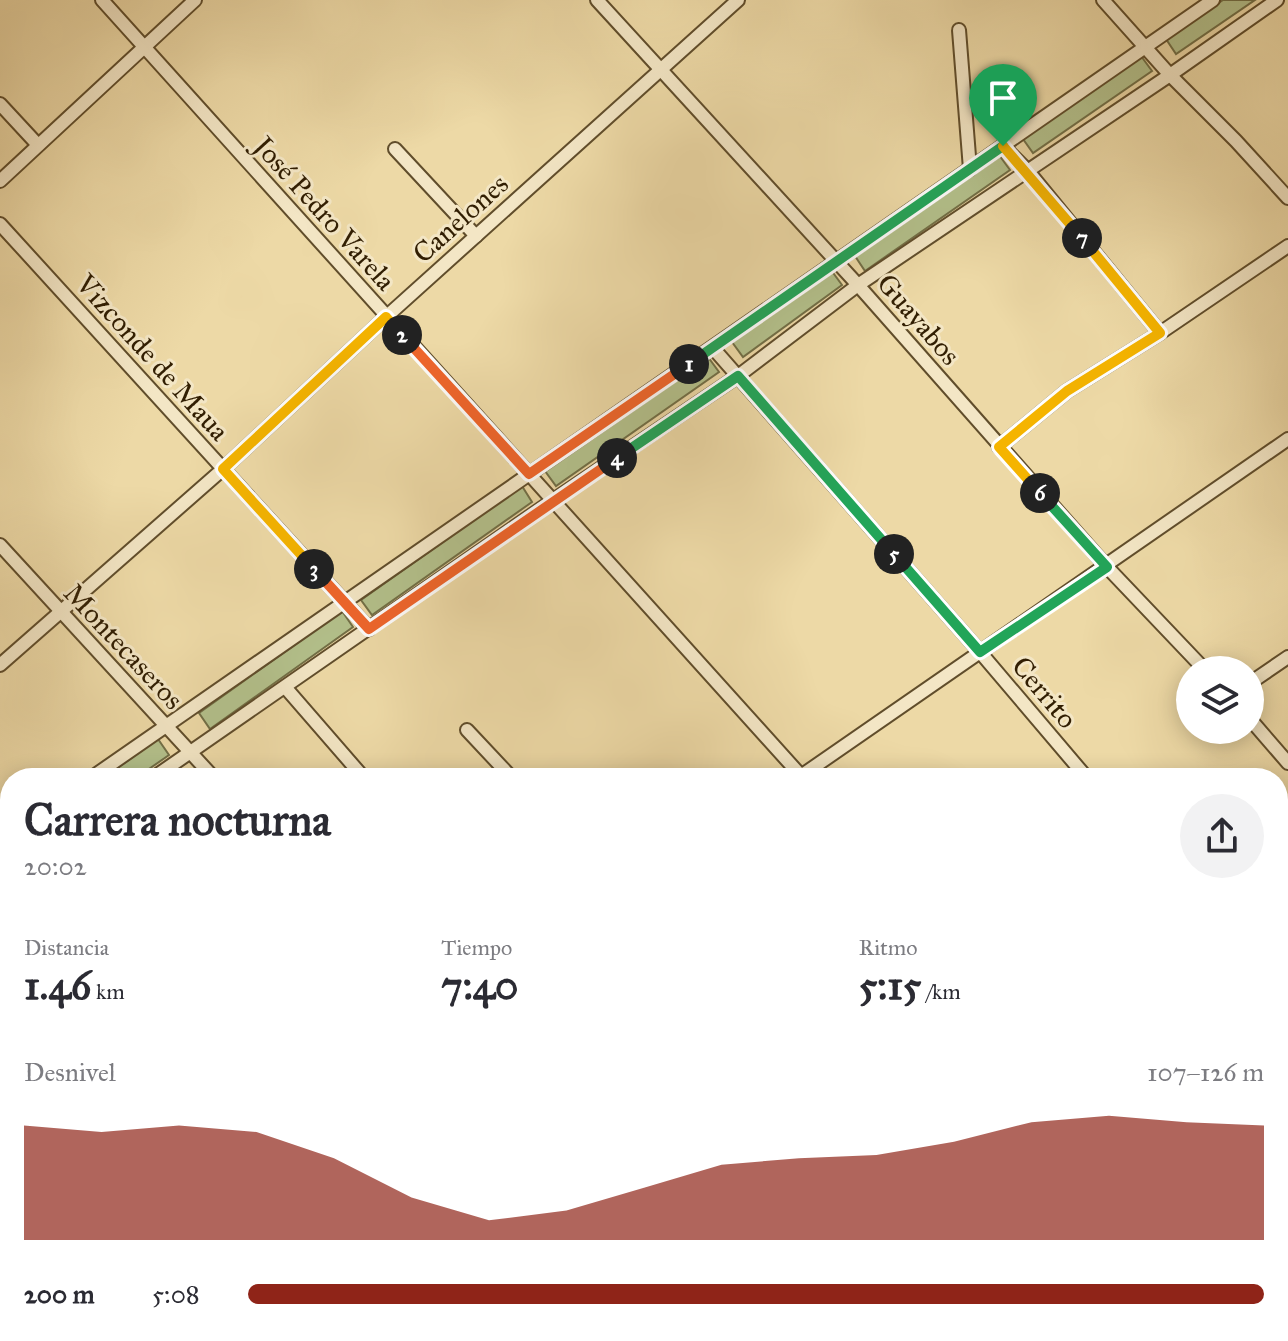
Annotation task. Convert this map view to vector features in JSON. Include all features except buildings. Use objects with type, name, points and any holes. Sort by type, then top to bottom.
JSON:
[{"type":"street","name":"José Pedro Varela","points":[[102,0],[792,768]]},
{"type":"street","points":[[0,181],[195,0]]},
{"type":"street","name":"Guayabos","points":[[597,0],[858,285],[1107,567],[1192,656]]},
{"type":"street","name":"Canelones","points":[[0,665],[223,469],[386,317],[738,0]]},
{"type":"street","points":[[1103,0],[1170,75],[1287,196]]},
{"type":"street","points":[[105,768],[1213,0]]},
{"type":"street","points":[[168,768],[738,376],[858,285],[1277,0]]},
{"type":"street","points":[[959,30],[970,169]]},
{"type":"street","points":[[0,104],[38,145]]},
{"type":"street","points":[[1003,146],[1028,171],[1160,333]]},
{"type":"street","points":[[395,149],[476,236]]},
{"type":"street","name":"Vizconde de Maua","points":[[0,224],[369,629]]},
{"type":"street","points":[[999,447],[1067,391],[1160,333],[1288,246]]},
{"type":"street","name":"Cerrito","points":[[713,348],[980,652],[1077,768]]},
{"type":"street","points":[[813,768],[1288,439]]},
{"type":"street","name":"Montecaseros","points":[[0,545],[204,768]]},
{"type":"street","points":[[1264,673],[1288,657]]},
{"type":"street","points":[[285,687],[355,768]]},
{"type":"street","points":[[467,730],[503,768]]},
{"type":"street","points":[[1264,735],[1288,763]]},
{"type":"green space","points":[[1223,0],[1255,0],[1176,54],[1166,39]]},
{"type":"green space","points":[[1141,56],[1152,71],[1033,153],[1023,139]]},
{"type":"green space","points":[[999,155],[1010,170],[865,271],[855,256]]},
{"type":"green space","points":[[831,270],[842,285],[743,357],[732,342]]},
{"type":"green space","points":[[708,357],[719,372],[556,486],[545,471]]},
{"type":"green space","points":[[522,486],[532,502],[372,615],[361,600]]},
{"type":"green space","points":[[342,611],[353,627],[210,729],[199,713]]},
{"type":"green space","points":[[158,739],[169,755],[150,768],[117,768]]},
{"type":"route","points":[[1003,146],[1028,171],[1160,333],[1067,391],[999,447],[1107,567],[980,652],[738,376],[369,629],[223,469],[386,317],[529,474],[1003,146]]}]
